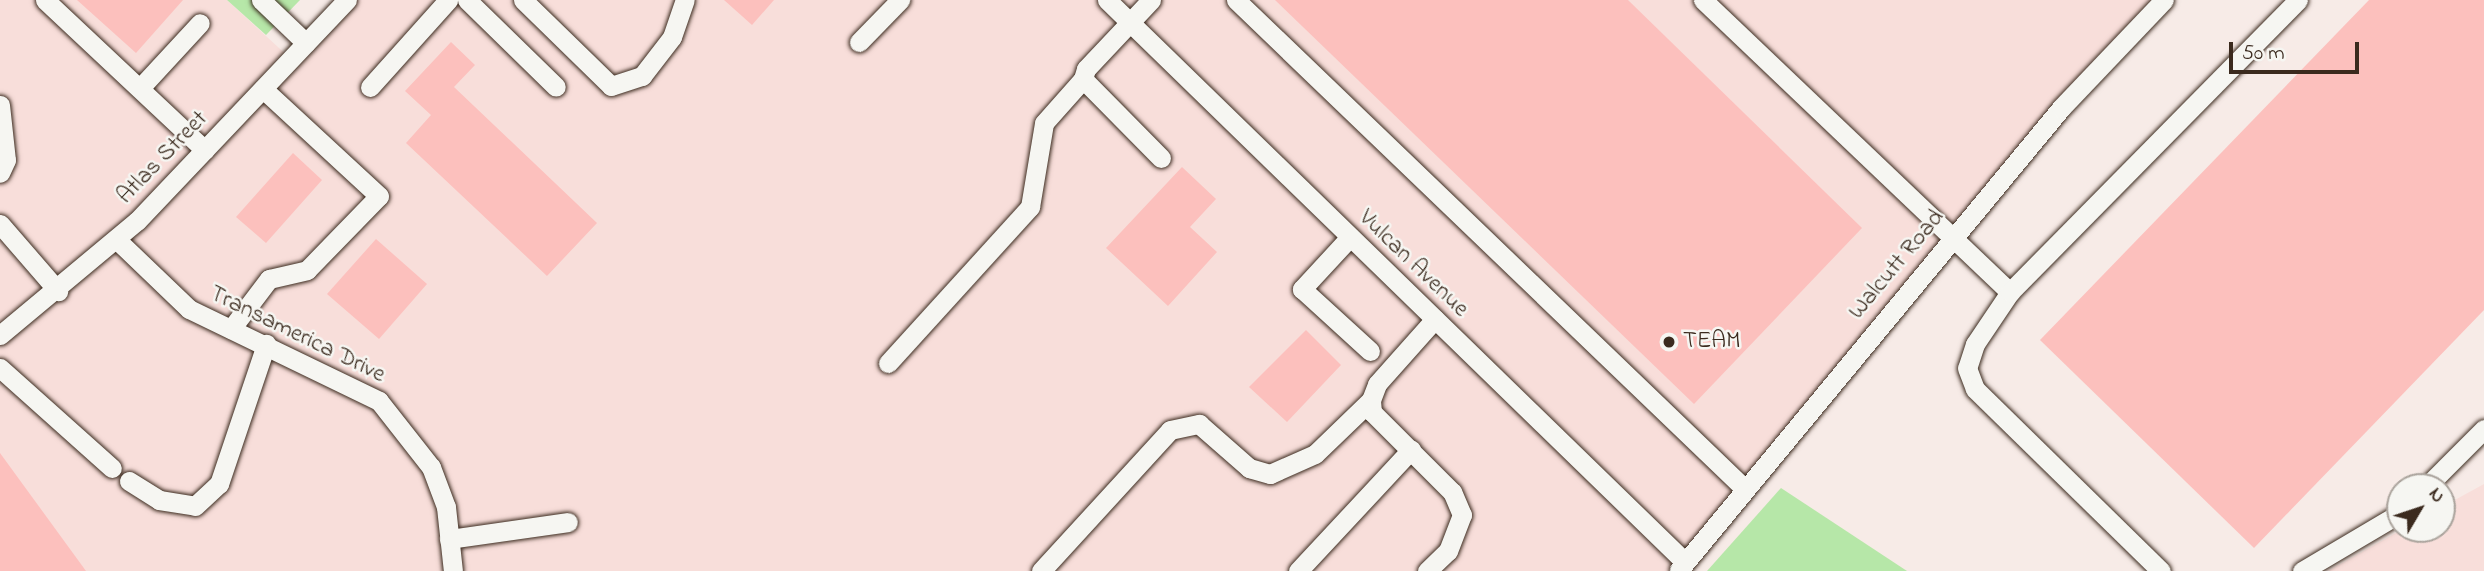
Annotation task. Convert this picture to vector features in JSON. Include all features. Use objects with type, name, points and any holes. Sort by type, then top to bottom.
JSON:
[{"type":"street","points":[[45,0],[205,150]]},
{"type":"street","points":[[261,0],[306,43]]},
{"type":"street","name":"Atlas Street","points":[[0,335],[58,291],[116,239],[205,150],[347,0]]},
{"type":"street","points":[[370,87],[448,0]]},
{"type":"street","points":[[467,0],[556,87]]},
{"type":"street","points":[[523,0],[611,86],[642,76],[672,37],[685,0]]},
{"type":"street","points":[[859,42],[900,0]]},
{"type":"street","name":"Vulcan Avenue","points":[[1107,0],[1435,319],[1682,566]]},
{"type":"street","points":[[888,363],[1030,207],[1044,122],[1151,0]]},
{"type":"street","points":[[1236,0],[1745,489]]},
{"type":"street","points":[[1703,0],[2010,292]]},
{"type":"street","name":"Walcutt Road","points":[[1682,566],[2061,108],[2164,0]]},
{"type":"street","points":[[2161,571],[1975,389],[1967,368],[1975,344],[2010,292],[2298,0]]},
{"type":"street","points":[[140,88],[200,23]]},
{"type":"street","points":[[1083,79],[1161,158]]},
{"type":"street","points":[[231,329],[269,279],[307,270],[379,196],[263,89]]},
{"type":"street","points":[[0,105],[6,160],[0,173]]},
{"type":"street","points":[[0,224],[58,291]]},
{"type":"street","points":[[1350,237],[1302,289],[1370,351]]},
{"type":"street","name":"Transamerica Drive","points":[[116,239],[178,301],[379,401],[409,431],[431,467],[449,539],[453,571]]},
{"type":"street","points":[[1427,571],[1448,551],[1462,515],[1452,492],[1372,412],[1371,400],[1377,384],[1435,319]]},
{"type":"street","points":[[129,481],[159,500],[195,506],[219,484],[266,344]]},
{"type":"street","points":[[0,368],[112,468]]},
{"type":"street","points":[[1041,571],[1170,430],[1199,424],[1249,468],[1270,474],[1315,454],[1371,400]]},
{"type":"street","points":[[2440,473],[2484,429]]},
{"type":"street","points":[[1298,571],[1411,450]]},
{"type":"street","points":[[2302,571],[2386,521]]},
{"type":"street","points":[[449,539],[568,522]]},
{"type":"shaded area","points":[[0,0],[227,0],[291,59],[347,0],[2164,0],[1678,571],[0,571]]},
{"type":"shaded area","points":[[2484,484],[2484,571],[2328,571],[2386,539],[2386,543],[2456,543],[2456,499]]},
{"type":"green space","points":[[227,0],[300,0],[266,35]]},
{"type":"green space","points":[[1781,488],[1907,571],[1707,571]]},
{"type":"building","points":[[77,0],[183,0],[136,53]]},
{"type":"building","points":[[724,0],[774,0],[752,25]]},
{"type":"building","points":[[1275,0],[1628,0],[1862,228],[1694,404]]},
{"type":"building","points":[[2369,0],[2484,0],[2484,310],[2254,548],[2040,340]]},
{"type":"building","points":[[451,42],[475,65],[454,87],[597,223],[547,276],[406,143],[431,115],[405,91]]},
{"type":"building","points":[[293,153],[322,180],[266,243],[236,217]]},
{"type":"building","points":[[1182,167],[1216,199],[1190,227],[1217,252],[1168,306],[1106,248]]},
{"type":"building","points":[[376,239],[427,284],[379,339],[327,294]]},
{"type":"building","points":[[1306,330],[1341,365],[1287,422],[1249,387]]},
{"type":"building","points":[[0,453],[86,571],[0,571]]},
{"type":"place","name":"TEAM","points":[[1669,342]]}]
